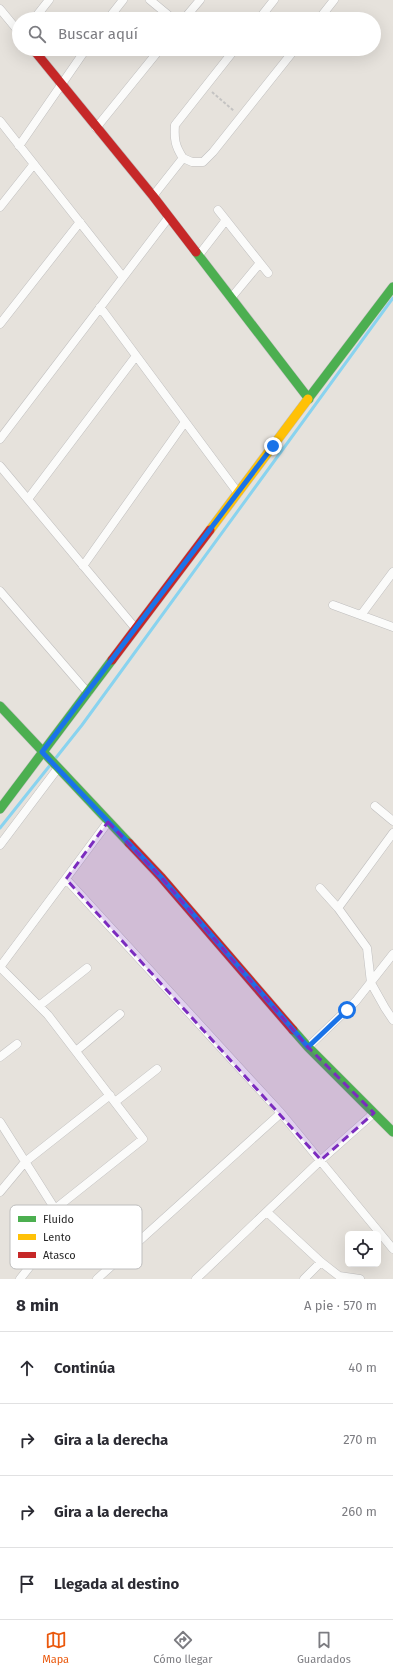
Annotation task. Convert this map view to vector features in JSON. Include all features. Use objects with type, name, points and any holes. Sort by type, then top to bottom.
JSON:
[{"type":"street","points":[[40,12],[49,0]]},
{"type":"street","points":[[114,12],[123,0]]},
{"type":"street","points":[[150,0],[164,12]]},
{"type":"street","points":[[190,12],[200,0]]},
{"type":"street","points":[[265,12],[274,0]]},
{"type":"street","points":[[324,12],[333,0]]},
{"type":"street","points":[[0,9],[12,24]]},
{"type":"street","points":[[39,56],[153,196],[309,399]]},
{"type":"street","points":[[20,146],[81,56]]},
{"type":"street","points":[[96,128],[154,56]]},
{"type":"street","points":[[230,56],[175,125],[174,136],[176,147],[183,158],[192,162],[203,162],[213,152],[289,56]]},
{"type":"street","points":[[0,121],[123,277]]},
{"type":"street","points":[[153,196],[183,158]]},
{"type":"street","points":[[0,207],[34,164]]},
{"type":"street","points":[[218,210],[268,273]]},
{"type":"street","points":[[0,439],[169,217]]},
{"type":"street","points":[[199,255],[226,220]]},
{"type":"street","points":[[0,324],[80,222]]},
{"type":"street","points":[[232,298],[260,263]]},
{"type":"street","points":[[0,809],[393,287]]},
{"type":"street","points":[[100,307],[238,493]]},
{"type":"street","points":[[28,500],[136,356]]},
{"type":"street","points":[[83,566],[185,422]]},
{"type":"street","points":[[0,466],[136,629]]},
{"type":"street","points":[[362,615],[393,572]]},
{"type":"street","points":[[0,591],[88,693]]},
{"type":"street","points":[[333,605],[393,627]]},
{"type":"street","points":[[0,706],[161,877],[308,1047],[393,1132]]},
{"type":"street","points":[[0,845],[58,768]]},
{"type":"street","points":[[375,806],[393,820]]},
{"type":"street","points":[[60,1205],[143,1139],[48,1015],[0,967],[108,822]]},
{"type":"street","points":[[338,908],[393,833]]},
{"type":"street","points":[[66,879],[281,1113],[393,1249]]},
{"type":"street","points":[[320,888],[338,908],[368,948],[371,983],[393,1020]]},
{"type":"street","points":[[308,1047],[356,1000],[393,954]]},
{"type":"street","points":[[39,1006],[87,968]]},
{"type":"street","points":[[76,1051],[120,1014]]},
{"type":"street","points":[[0,1057],[17,1044]]},
{"type":"street","points":[[115,1102],[157,1069]]},
{"type":"street","points":[[0,1192],[25,1162],[110,1095]]},
{"type":"street","points":[[142,1238],[281,1113]]},
{"type":"street","points":[[196,1279],[321,1160],[374,1113]]},
{"type":"street","points":[[0,1122],[52,1205]]},
{"type":"street","points":[[267,1212],[321,1262],[339,1276],[360,1279]]},
{"type":"street","points":[[304,1279],[321,1262]]},
{"type":"street","points":[[20,1279],[28,1269]]},
{"type":"street","points":[[97,1279],[108,1269]]},
{"type":"path","points":[[206,87],[242,116]]},
{"type":"highlighted area","points":[[108,822],[161,877],[308,1047],[374,1113],[321,1160],[66,879]]},
{"type":"waterway","points":[[55,759],[82,725],[393,298]]},
{"type":"waterway","points":[[0,828],[51,764]]},
{"type":"traffic: fast","points":[[196,252],[309,399]]},
{"type":"traffic: fast","points":[[308,399],[393,287]]},
{"type":"traffic: fast","points":[[0,809],[112,660]]},
{"type":"traffic: fast","points":[[0,706],[129,843]]},
{"type":"traffic: fast","points":[[293,1030],[393,1132]]},
{"type":"traffic: slow","points":[[210,530],[308,399]]},
{"type":"traffic: jam","points":[[39,56],[153,196],[196,252]]},
{"type":"traffic: jam","points":[[112,660],[210,530]]},
{"type":"traffic: jam","points":[[129,843],[161,877],[293,1030]]},
{"type":"route","points":[[273,446],[42,752],[161,877],[308,1047],[347,1010]]}]
